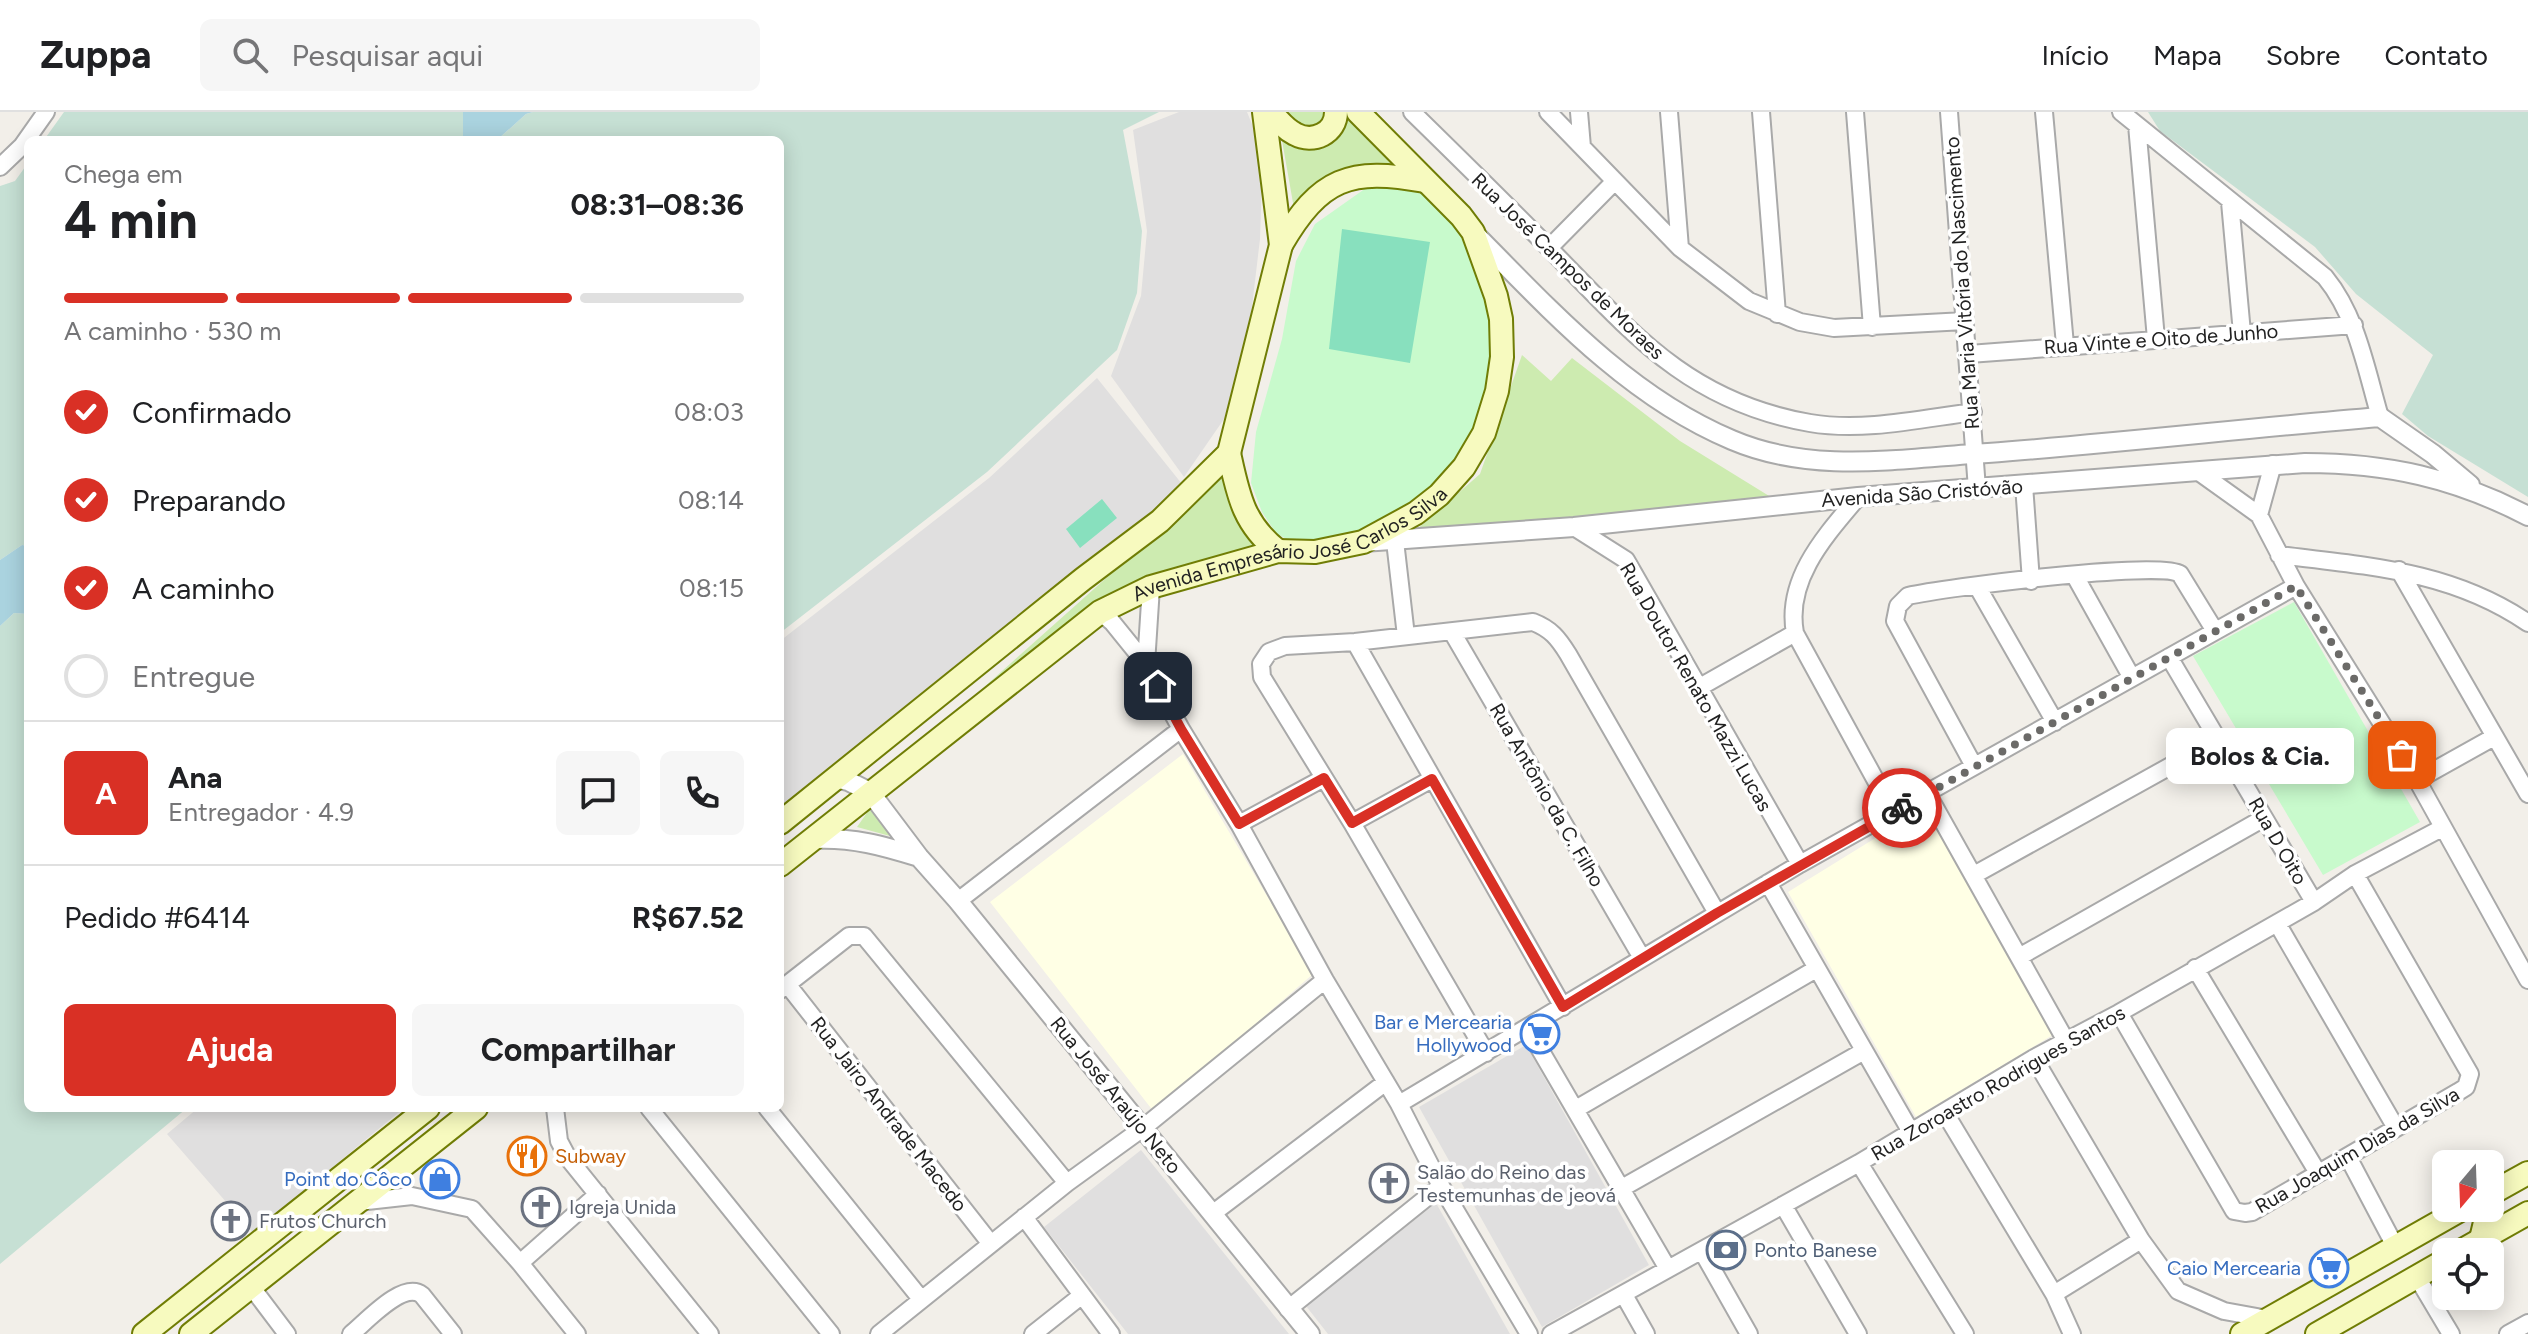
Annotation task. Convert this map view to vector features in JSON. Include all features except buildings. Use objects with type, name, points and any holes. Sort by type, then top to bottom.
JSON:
[{"type":"main road","points":[[1264,112],[1281,245]]},
{"type":"main road","points":[[1271,112],[1292,133],[1302,138],[1316,138],[1327,133],[1333,126],[1336,112]]},
{"type":"main road","name":"Avenida Empresário José Carlos Silva","points":[[784,862],[1100,612],[1151,587],[1278,551],[1315,552],[1363,542],[1416,513],[1439,495],[1474,452],[1492,412],[1502,357],[1501,319],[1490,275],[1473,232],[1448,201],[1358,112]]},
{"type":"main road","points":[[1278,551],[1253,527],[1237,490],[1229,453],[1281,245],[1306,207],[1338,183],[1366,174],[1425,181]]},
{"type":"main road","points":[[784,820],[1083,579],[1160,521],[1229,453]]},
{"type":"main road","points":[[144,1334],[423,1112]]},
{"type":"main road","points":[[191,1334],[471,1112]]},
{"type":"main road","points":[[2504,1188],[2528,1173]]},
{"type":"main road","points":[[2483,1238],[2520,1218]]},
{"type":"main road","points":[[2242,1334],[2439,1222]]},
{"type":"main road","points":[[2317,1334],[2432,1268]]},
{"type":"street","points":[[29,136],[46,112]]},
{"type":"street","name":"Rua José Campos de Moraes","points":[[1412,112],[1620,322],[1666,362],[1708,388],[1737,402],[1812,423],[1846,426],[1973,412]]},
{"type":"street","points":[[1548,112],[1680,248],[1749,301],[1800,322],[1834,328],[1965,321]]},
{"type":"street","points":[[1579,112],[1582,147]]},
{"type":"street","points":[[1669,112],[1680,248]]},
{"type":"street","points":[[1761,112],[1777,314]]},
{"type":"street","points":[[1855,112],[1872,327]]},
{"type":"street","name":"Rua Maria Vitória do Nascimento","points":[[1949,112],[1977,489]]},
{"type":"street","points":[[2044,112],[2065,345]]},
{"type":"street","points":[[2121,112],[2325,277],[2337,292],[2354,325],[2380,417],[2478,492],[2528,516]]},
{"type":"street","points":[[2137,125],[2156,339]]},
{"type":"street","points":[[0,167],[24,143]]},
{"type":"street","points":[[1549,248],[1615,181]]},
{"type":"street","points":[[2230,202],[2242,333]]},
{"type":"street","name":"Avenida São Cristóvão","points":[[1473,232],[1557,317],[1632,382],[1690,420],[1733,441],[1773,454],[1833,463],[2380,417]]},
{"type":"street","name":"Rua Vinte e Oito de Junho","points":[[1969,354],[2354,325]]},
{"type":"street","points":[[2408,436],[2418,460],[2411,471]]},
{"type":"street","points":[[2259,515],[2273,464]]},
{"type":"street","name":"Avenida São Cristóvão","points":[[1363,542],[1574,527],[1858,497],[2273,464],[2354,464],[2411,471],[2478,492]]},
{"type":"street","points":[[2199,472],[2259,515],[2296,586],[2417,780],[2528,980]]},
{"type":"street","points":[[2024,485],[2031,581]]},
{"type":"street","points":[[1858,497],[1826,535],[1802,576],[1792,619],[1795,633],[1893,812]]},
{"type":"street","name":"Rua Doutor Renato Mazzi Lucas","points":[[1574,527],[1626,560],[1800,864]]},
{"type":"street","points":[[1395,541],[1406,636]]},
{"type":"street","points":[[2279,555],[2399,570],[2487,597],[2528,623]]},
{"type":"street","points":[[2399,570],[2528,794]]},
{"type":"street","points":[[1974,766],[1895,621],[1898,606],[1908,596],[2119,571],[2176,571],[2215,631]]},
{"type":"street","points":[[2075,576],[2132,678]]},
{"type":"street","points":[[1977,586],[2055,722]]},
{"type":"street","points":[[1399,1104],[1800,864],[2296,586]]},
{"type":"street","points":[[1146,664],[1151,587]]},
{"type":"street","points":[[1100,612],[1146,664],[1399,1104],[1441,1186],[1529,1334]]},
{"type":"street","points":[[1486,1053],[1352,823],[1262,677],[1261,664],[1269,652],[1285,646],[1355,642],[1533,622],[1553,632],[1717,913]]},
{"type":"street","name":"Rua Antônio da C. Filho","points":[[1452,632],[1642,958]]},
{"type":"street","points":[[1700,687],[1795,633]]},
{"type":"street","points":[[1355,642],[1563,1007]]},
{"type":"street","name":"Rua D Oito","points":[[2169,657],[2314,902]]},
{"type":"street","points":[[958,901],[1181,729]]},
{"type":"street","points":[[2417,780],[2494,737]]},
{"type":"street","points":[[1974,875],[2219,739]]},
{"type":"street","points":[[1239,824],[1324,778]]},
{"type":"street","points":[[832,782],[839,779],[848,781],[870,792]]},
{"type":"street","points":[[1352,823],[1432,779]]},
{"type":"street","name":"Rua José Araújo Neto","points":[[870,792],[919,857],[1310,1334]]},
{"type":"street","points":[[1928,795],[2066,1041]]},
{"type":"street","points":[[2019,957],[2264,818]]},
{"type":"street","name":"Rua Zoroastro Rodrigues Santos","points":[[1551,1334],[1859,1163],[2034,1058],[2314,902],[2355,874],[2442,828]]},
{"type":"street","points":[[814,839],[868,842],[919,857]]},
{"type":"street","name":"Rua Joaquim Dias da Silva","points":[[2119,1013],[2234,1211],[2252,1212],[2348,1157],[2466,1087],[2470,1074],[2355,874]]},
{"type":"street","points":[[1768,883],[1911,1132]]},
{"type":"street","points":[[2277,923],[2396,1128]]},
{"type":"street","points":[[784,987],[849,936],[864,936],[1067,1183]]},
{"type":"street","points":[[2195,968],[2318,1173]]},
{"type":"street","points":[[1576,1109],[1816,969]]},
{"type":"street","points":[[879,1334],[1067,1183],[1143,1128],[1325,980]]},
{"type":"street","name":"Rua Jairo Andrade Macedo","points":[[784,987],[991,1244]]},
{"type":"street","points":[[1528,1029],[1668,1269]]},
{"type":"street","points":[[1622,1188],[1864,1051]]},
{"type":"street","points":[[2034,1058],[2141,1240],[2182,1294],[2234,1315],[2268,1319]]},
{"type":"street","points":[[1212,1214],[1386,1082]]},
{"type":"street","points":[[555,1112],[559,1141],[568,1158],[710,1334]]},
{"type":"street","points":[[652,1112],[831,1334]]},
{"type":"street","points":[[770,1112],[921,1299]]},
{"type":"street","points":[[1945,1113],[2054,1294],[2072,1334]]},
{"type":"street","points":[[2348,1157],[2395,1246]]},
{"type":"street","points":[[1859,1163],[1965,1334]]},
{"type":"street","points":[[1288,1309],[1441,1186]]},
{"type":"street","points":[[520,1263],[598,1194]]},
{"type":"street","points":[[358,1202],[412,1196],[472,1209],[577,1334]]},
{"type":"street","points":[[1783,1205],[1858,1334]]},
{"type":"street","points":[[1024,1217],[1111,1334]]},
{"type":"street","points":[[2054,1294],[2141,1240]]},
{"type":"street","points":[[1702,1251],[1749,1334]]},
{"type":"street","points":[[2417,1277],[2451,1334]]},
{"type":"street","points":[[250,1285],[287,1334]]},
{"type":"street","points":[[351,1334],[401,1293],[409,1290],[422,1295],[453,1334]]},
{"type":"street","points":[[1624,1295],[1646,1334]]},
{"type":"street","points":[[1033,1334],[1081,1296]]},
{"type":"shaded area","points":[[64,112],[463,112],[463,136],[47,136]]},
{"type":"shaded area","points":[[1159,112],[1123,130],[1142,231],[1137,293],[1117,350],[987,472],[784,630],[784,136],[501,136],[526,114]]},
{"type":"shaded area","points":[[1179,112],[1247,112],[1254,129],[1262,175],[1260,239],[1246,357],[1224,419],[1184,477],[1111,376],[1141,296],[1147,231],[1133,130]]},
{"type":"shaded area","points":[[2148,112],[2528,112],[2528,497],[2428,436],[2402,414],[2433,355],[2356,294],[2315,247],[2160,131]]},
{"type":"shaded area","points":[[24,169],[24,545],[0,560],[0,186],[15,181]]},
{"type":"shaded area","points":[[1097,378],[1182,484],[1155,512],[784,807],[784,638],[989,478]]},
{"type":"shaded area","points":[[14,613],[24,614],[24,1112],[182,1112],[0,1264],[0,626]]},
{"type":"shaded area","points":[[1183,754],[1313,974],[1154,1112],[990,902]]},
{"type":"shaded area","points":[[1924,808],[2056,1033],[1916,1117],[1788,892]]},
{"type":"shaded area","points":[[1526,1045],[1649,1265],[1542,1327],[1419,1107]]},
{"type":"shaded area","points":[[193,1112],[399,1112],[253,1233],[167,1134]]},
{"type":"shaded area","points":[[1141,1150],[1289,1334],[1128,1334],[1044,1227]]},
{"type":"shaded area","points":[[1436,1203],[1510,1334],[1328,1334],[1306,1306]]},
{"type":"green space","points":[[1277,112],[1347,112],[1405,171],[1356,174],[1296,220]]},
{"type":"green space","points":[[1366,188],[1427,193],[1453,216],[1475,258],[1496,329],[1482,426],[1432,490],[1365,533],[1326,542],[1293,543],[1276,533],[1262,512],[1251,483],[1256,432],[1282,339],[1296,261],[1315,224]]},
{"type":"green space","points":[[1342,229],[1430,242],[1410,363],[1329,349]]},
{"type":"green space","points":[[1522,355],[1551,381],[1572,358],[1680,441],[1774,499],[1415,531],[1480,474]]},
{"type":"green space","points":[[1225,469],[1235,515],[1257,550],[1093,611],[973,697],[1197,497]]},
{"type":"green space","points":[[1102,499],[1117,518],[1080,548],[1066,529]]},
{"type":"green space","points":[[2294,602],[2420,822],[2323,875],[2193,656]]},
{"type":"green space","points":[[871,807],[901,839],[857,827]]},
{"type":"water","points":[[463,112],[533,112],[526,114],[501,136],[463,136]]},
{"type":"water","points":[[24,545],[24,614],[14,613],[0,626],[0,560]]},
{"type":"way so far","points":[[1902,808],[2296,586],[2402,755]]},
{"type":"place","name":"Bolos & Cia.","points":[[2402,755]]},
{"type":"place","name":"Bar e Mercearia Hollywood","points":[[1540,1034]]},
{"type":"place","name":"Subway","points":[[527,1156]]},
{"type":"place","name":"Point do Côco","points":[[440,1179]]},
{"type":"place","name":"Salão do Reino das Testemunhas de jeová","points":[[1389,1183]]},
{"type":"place","name":"Igreja Unida","points":[[541,1207]]},
{"type":"place","name":"Frutos Church","points":[[231,1221]]},
{"type":"place","name":"Ponto Banese","points":[[1726,1250]]},
{"type":"place","name":"Caio Mercearia","points":[[2329,1268]]},
{"type":"route","points":[[1158,686],[1239,824],[1324,778],[1352,823],[1432,779],[1563,1007],[1800,864],[1902,808]]}]
